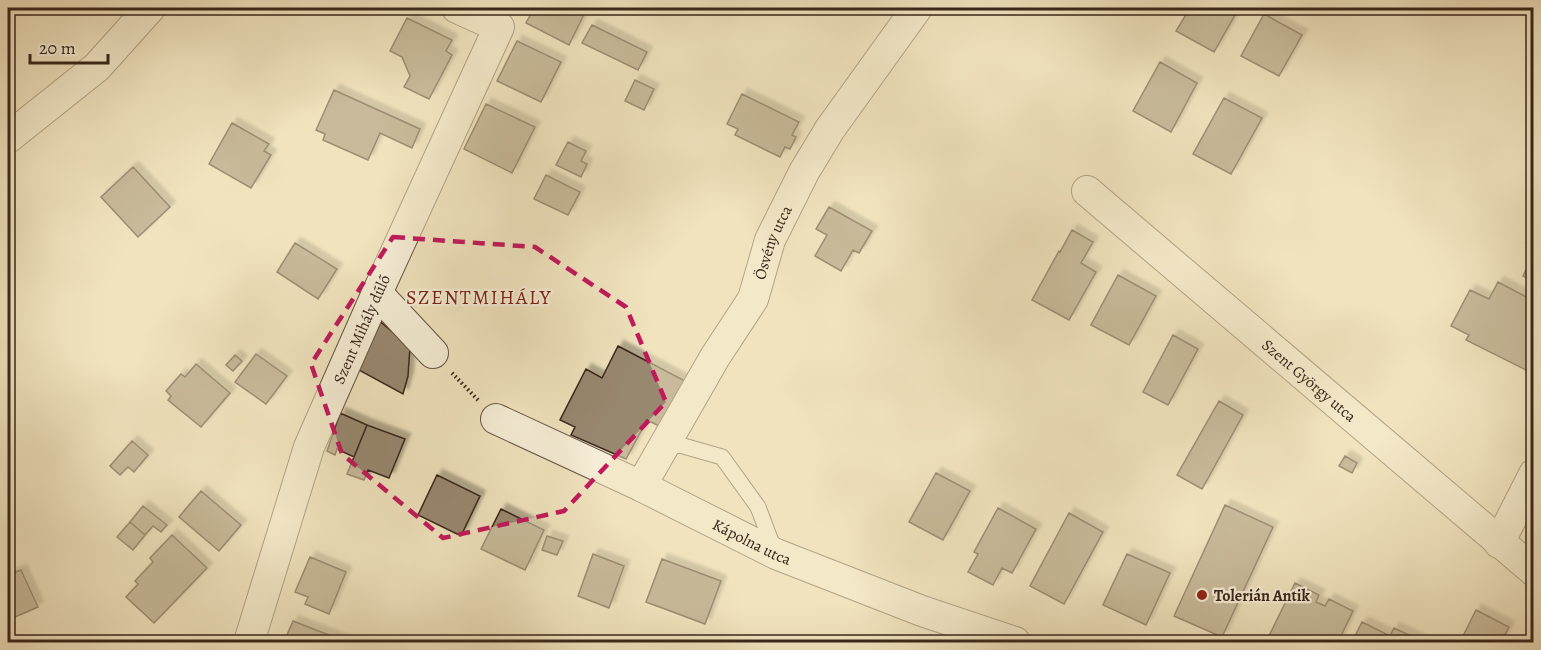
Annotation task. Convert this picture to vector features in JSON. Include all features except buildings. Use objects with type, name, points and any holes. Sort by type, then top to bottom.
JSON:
[{"type":"street","points":[[8,138],[97,67],[150,8]]},
{"type":"street","name":"Szent Mihály dűlő","points":[[249,642],[309,447],[503,17],[457,8]]},
{"type":"street","name":"Ösvény utca","points":[[641,486],[715,357],[753,299],[770,240],[804,172],[830,129],[917,8]]},
{"type":"street","name":"Szent György utca","points":[[1087,191],[1533,571]]},
{"type":"street","points":[[377,293],[433,353]]},
{"type":"street","name":"Kápolna utca","points":[[496,419],[641,486],[776,554],[922,611],[1015,642]]},
{"type":"street","points":[[1499,543],[1533,474]]},
{"type":"lane","points":[[662,450],[680,445],[722,457],[758,507],[776,554]]},
{"type":"path","points":[[433,353],[496,419]]},
{"type":"highlighted area","points":[[393,237],[535,247],[626,307],[666,402],[564,511],[443,538],[342,454],[311,364]]},
{"type":"place","name":"Tolerián Antik","points":[[1202,595]]},
{"type":"district","name":"SZENTMIHÁLY","points":[[479,297]]}]
